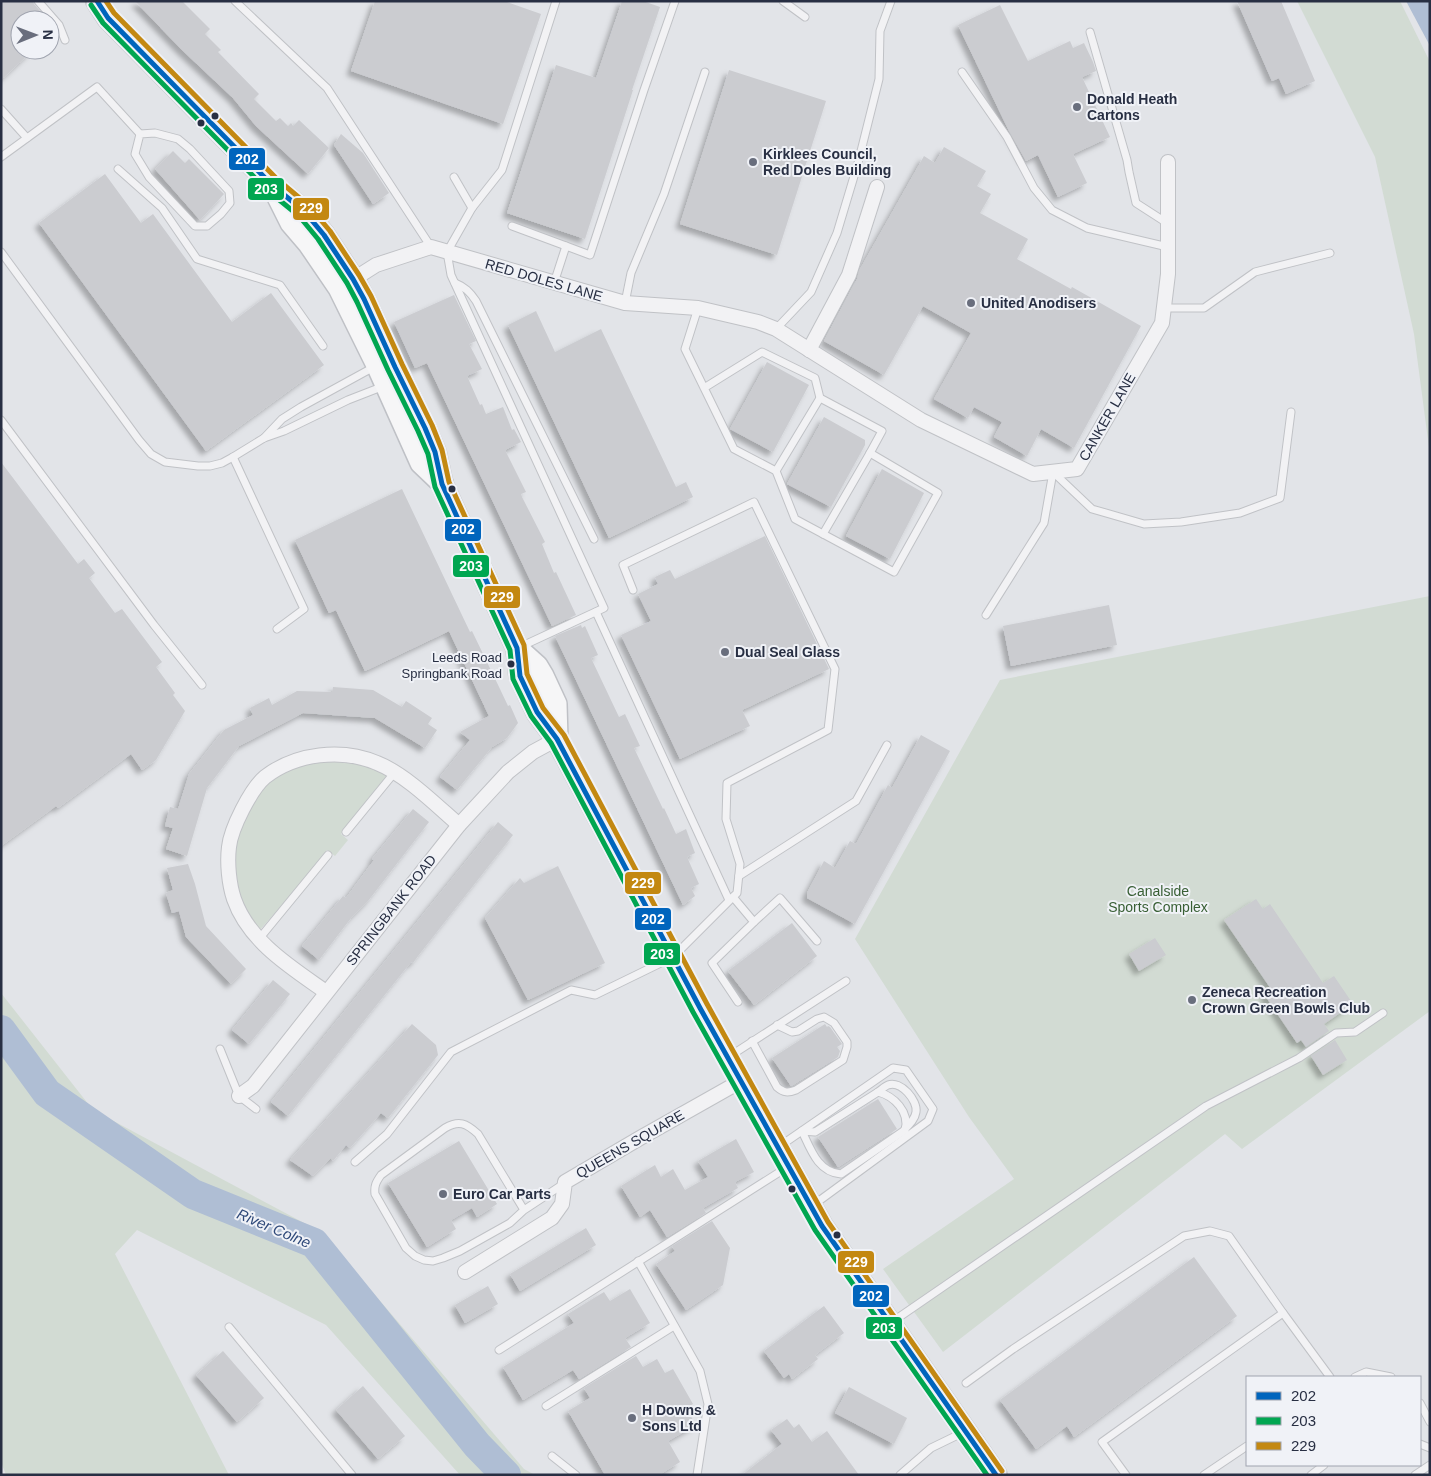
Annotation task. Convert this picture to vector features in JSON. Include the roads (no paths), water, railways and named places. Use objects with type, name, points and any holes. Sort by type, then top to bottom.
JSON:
[{"type":"main road","points":[[80,1],[103,10],[272,185],[304,212],[324,235],[346,284],[364,299],[386,372],[425,428],[435,452],[442,484],[517,648],[538,666],[550,690],[556,704],[557,739],[727,1058],[822,1226],[964,1432],[996,1475]]},
{"type":"street","name":"CANKER LANE","points":[[758,322],[776,329],[921,420],[1033,474],[1077,469],[1162,323],[1168,274],[1168,162]]},
{"type":"street","points":[[809,350],[849,275],[878,187]]},
{"type":"street","name":"RED DOLES LANE","points":[[431,247],[625,303],[698,308],[758,322]]},
{"type":"street","points":[[346,284],[376,265],[431,247]]},
{"type":"street","name":"SPRINGBANK ROAD","points":[[239,1096],[254,1086],[459,825],[508,772],[532,752],[557,739]]},
{"type":"street","points":[[326,992],[279,959],[259,939],[244,920],[234,899],[228,867],[229,845],[246,801],[254,789],[264,778],[294,762],[323,755],[355,756],[396,772],[459,825]]},
{"type":"street","name":"QUEENS SQUARE","points":[[465,1272],[552,1218],[562,1204],[565,1182],[741,1081]]},
{"type":"lane","points":[[38,1],[59,25],[65,40]]},
{"type":"lane","points":[[236,1],[327,88],[431,247]]},
{"type":"lane","points":[[517,648],[604,608],[451,275],[447,252],[472,208],[502,170],[556,1]]},
{"type":"lane","points":[[512,226],[590,255],[675,1]]},
{"type":"lane","points":[[783,1],[804,17]]},
{"type":"lane","points":[[776,329],[811,292],[836,233],[858,163],[879,79],[880,31],[891,1]]},
{"type":"lane","points":[[1090,32],[1128,160],[1128,172],[1136,203],[1168,223]]},
{"type":"lane","points":[[625,303],[631,274],[664,194],[705,72]]},
{"type":"lane","points":[[962,72],[1008,137],[1034,188],[1052,210],[1087,228],[1168,247]]},
{"type":"lane","points":[[1,157],[97,87],[140,134]]},
{"type":"lane","points":[[1,109],[27,138]]},
{"type":"lane","points":[[155,133],[178,139],[190,149],[229,191],[230,203],[221,214],[207,226],[195,226],[149,177],[135,154],[140,134],[155,133]]},
{"type":"lane","points":[[118,169],[162,208],[197,259],[280,285],[323,346]]},
{"type":"lane","points":[[454,177],[472,208]]},
{"type":"lane","points":[[554,283],[566,246]]},
{"type":"lane","points":[[1,252],[139,440],[151,454],[165,462],[198,466],[216,464],[233,457],[264,438],[284,431],[341,404],[386,372]]},
{"type":"lane","points":[[1164,308],[1204,308],[1255,272],[1330,253]]},
{"type":"lane","points":[[455,283],[470,291],[476,301],[594,539]]},
{"type":"lane","points":[[698,308],[685,349],[734,449],[776,472],[795,519],[894,572],[938,493],[870,453]]},
{"type":"lane","points":[[704,388],[762,352],[815,378],[820,398],[776,472]]},
{"type":"lane","points":[[264,438],[282,419],[301,406],[386,372]]},
{"type":"lane","points":[[820,398],[882,431],[824,534]]},
{"type":"lane","points":[[1053,472],[1092,509],[1144,524],[1181,522],[1240,513],[1280,498],[1291,412]]},
{"type":"lane","points":[[1,420],[154,625],[202,684]]},
{"type":"lane","points":[[233,457],[304,609],[276,629]]},
{"type":"lane","points":[[986,615],[1044,523],[1053,472]]},
{"type":"lane","points":[[356,1162],[387,1134],[451,1052],[571,990],[595,995],[673,957],[737,893],[740,864],[726,819],[727,783],[828,730],[834,669],[754,502],[624,565],[633,590]]},
{"type":"lane","points":[[596,612],[731,899],[754,922]]},
{"type":"lane","points":[[739,876],[856,801],[887,745]]},
{"type":"lane","points":[[346,832],[396,772]]},
{"type":"lane","points":[[259,939],[328,855]]},
{"type":"lane","points":[[738,1002],[712,963],[780,898],[817,941]]},
{"type":"lane","points":[[727,1058],[846,981]]},
{"type":"lane","points":[[889,1323],[1206,1106],[1299,1058],[1336,1034],[1355,1032],[1383,1012]]},
{"type":"lane","points":[[752,1041],[777,1087],[782,1091],[790,1092],[796,1090],[843,1060],[847,1042],[830,1020],[824,1017],[817,1019],[798,1031],[792,1032],[777,1025]]},
{"type":"lane","points":[[220,1049],[239,1096],[256,1109]]},
{"type":"lane","points":[[499,1350],[638,1262],[783,1157],[802,1131],[893,1068],[906,1070],[933,1109],[928,1121],[811,1207]]},
{"type":"lane","points":[[802,1131],[815,1132],[888,1085],[897,1084],[904,1089],[916,1106],[916,1114],[905,1130],[840,1174],[833,1190]]},
{"type":"lane","points":[[878,1092],[894,1100],[906,1117],[905,1130]]},
{"type":"lane","points":[[524,1210],[478,1134],[463,1124],[454,1123],[445,1128],[381,1175],[374,1186],[375,1194],[406,1248],[415,1256],[433,1261],[460,1251],[510,1223],[524,1210],[565,1182]]},
{"type":"lane","points":[[802,1131],[810,1149],[823,1168],[832,1174],[840,1174]]},
{"type":"lane","points":[[966,1383],[1013,1349],[1184,1236],[1210,1231],[1229,1236],[1329,1376]]},
{"type":"lane","points":[[638,1262],[700,1371],[708,1404],[698,1475]]},
{"type":"lane","points":[[1126,1475],[1102,1442],[1283,1313]]},
{"type":"lane","points":[[546,1406],[674,1326]]},
{"type":"lane","points":[[229,1327],[352,1475]]},
{"type":"lane","points":[[1357,1376],[1366,1372],[1386,1376]]},
{"type":"lane","points":[[1421,1405],[1430,1422]]},
{"type":"lane","points":[[900,1475],[931,1448],[964,1432]]},
{"type":"lane","points":[[1204,1475],[1246,1447]]},
{"type":"lane","points":[[552,1456],[576,1475]]},
{"type":"lane","points":[[1416,1475],[1430,1465]]},
{"type":"lane","points":[[1310,1475],[1323,1466]]},
{"type":"water","points":[[1406,1],[1430,1],[1430,46]]},
{"type":"waterway","name":"River Colne","points":[[1,1030],[47,1093],[193,1194],[314,1243],[477,1445],[506,1475]]},
{"type":"place","name":"Donald Heath Cartons","points":[[1077,107]]},
{"type":"place","name":"Kirklees Council, Red Doles Building","points":[[753,162]]},
{"type":"place","name":"United Anodisers","points":[[971,303]]},
{"type":"place","name":"Dual Seal Glass","points":[[725,652]]},
{"type":"place","name":"Leeds Road Springbank Road","points":[[511,664]]},
{"type":"place","name":"Zeneca Recreation Crown Green Bowls Club","points":[[1192,1000]]},
{"type":"place","name":"Euro Car Parts","points":[[443,1194]]},
{"type":"place","name":"H Downs & Sons Ltd","points":[[632,1418]]},
{"type":"park label","name":"Canalside Sports Complex","points":[[1158,900]]}]
